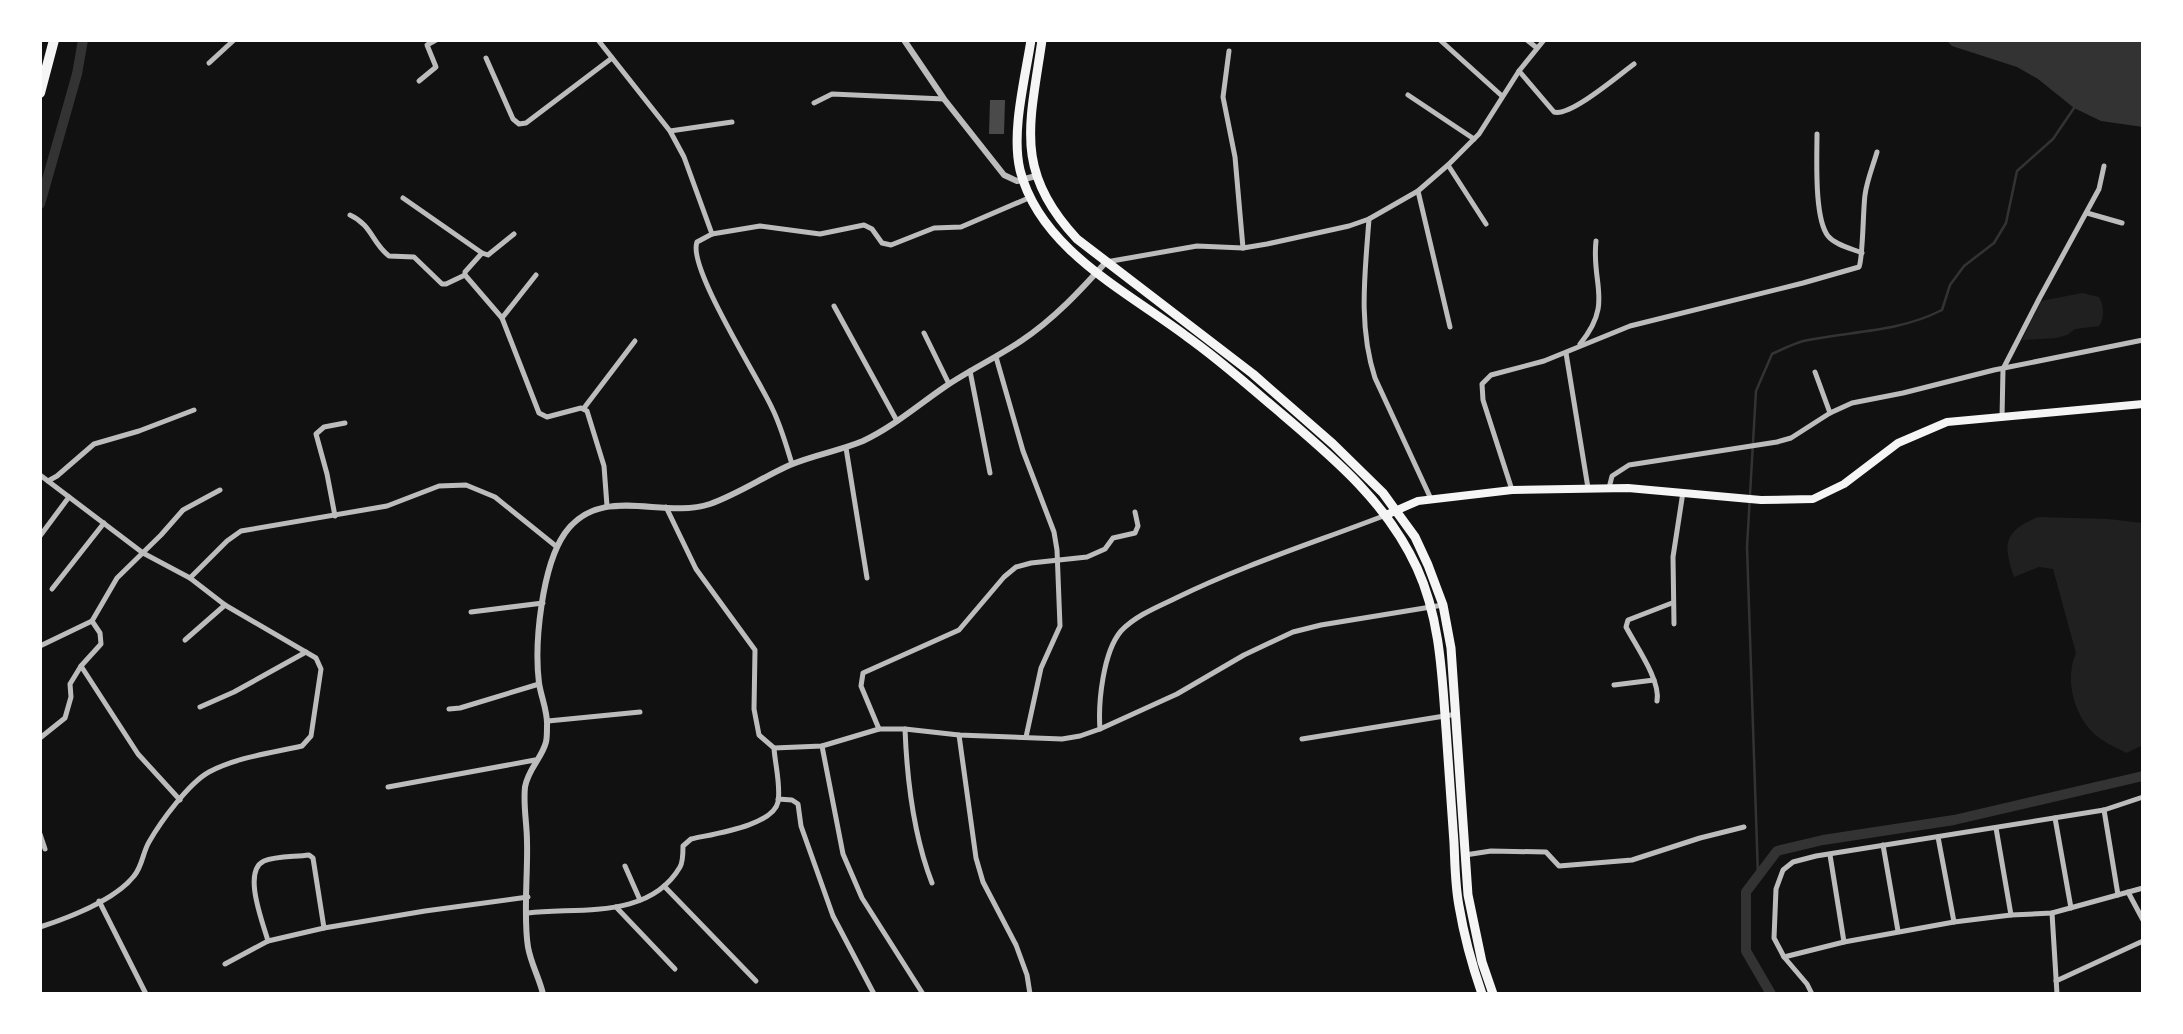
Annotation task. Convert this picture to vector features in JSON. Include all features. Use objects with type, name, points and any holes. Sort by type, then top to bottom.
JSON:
[{"type":"highway","points":[[40,93],[54,40]]},
{"type":"highway","points":[[1031,40],[1018,140],[1018,160],[1031,197],[1056,235],[1097,272],[1188,337],[1246,383],[1349,472],[1386,515],[1418,569],[1430,606],[1441,658],[1457,896],[1469,956],[1482,994]]},
{"type":"highway","points":[[1042,40],[1030,142],[1036,176],[1049,203],[1066,227],[1106,262],[1253,374],[1356,466],[1396,509],[1419,546],[1443,606],[1452,660],[1464,856],[1472,921],[1493,994]]},
{"type":"main road","points":[[1386,515],[1396,509],[1430,499],[1512,490],[1609,488],[1734,498],[1813,499],[1835,489],[1898,443],[1947,422],[2143,404]]},
{"type":"street","points":[[209,64],[234,40]]},
{"type":"street","points":[[419,81],[436,67],[427,45],[436,40]]},
{"type":"street","points":[[598,40],[670,131],[684,157],[712,234]]},
{"type":"street","points":[[904,40],[944,99],[1004,175],[1013,180],[1036,176]]},
{"type":"street","points":[[1440,40],[1503,96]]},
{"type":"street","points":[[1527,40],[1537,48]]},
{"type":"street","points":[[543,994],[540,980],[531,963],[527,942],[527,838],[524,801],[526,782],[535,760],[546,744],[548,721],[537,653],[549,566],[556,547],[568,530],[594,510],[607,506],[666,507],[708,504],[792,464],[846,448],[882,431],[949,384],[1024,339],[1067,304],[1106,262],[1197,246],[1243,247],[1335,229],[1369,219],[1418,191],[1474,139],[1519,71],[1544,40]]},
{"type":"street","points":[[1229,51],[1223,97],[1235,158],[1243,247]]},
{"type":"street","points":[[486,58],[513,119],[519,124],[526,123],[612,58]]},
{"type":"street","points":[[1519,71],[1559,114],[1573,109],[1634,64]]},
{"type":"street","points":[[814,103],[832,94],[944,99]]},
{"type":"street","points":[[1408,95],[1474,139]]},
{"type":"street","points":[[670,131],[732,122]]},
{"type":"street","points":[[1817,134],[1822,223],[1828,236],[1862,253]]},
{"type":"street","points":[[1512,490],[1483,400],[1482,384],[1491,375],[1566,353],[1630,326],[1859,267],[1863,259],[1860,244],[1865,191],[1877,152]]},
{"type":"street","points":[[1448,165],[1486,224]]},
{"type":"street","points":[[2002,418],[2003,369],[2099,189],[2104,166]]},
{"type":"street","points":[[1418,191],[1450,327]]},
{"type":"street","points":[[792,464],[771,405],[699,268],[694,249],[697,242],[712,234],[760,226],[820,234],[864,225],[872,229],[882,243],[891,245],[926,230],[961,227],[1031,197]]},
{"type":"street","points":[[403,198],[488,255],[514,234]]},
{"type":"street","points":[[2087,213],[2122,223]]},
{"type":"street","points":[[351,215],[362,220],[388,256],[414,257],[442,284],[465,275],[482,253]]},
{"type":"street","points":[[1369,219],[1363,311],[1368,357],[1430,499]]},
{"type":"street","points":[[1577,347],[1590,332],[1601,296],[1594,259],[1596,241]]},
{"type":"street","points":[[465,275],[502,318],[538,413],[547,417],[584,408],[635,341]]},
{"type":"street","points":[[502,318],[536,275]]},
{"type":"street","points":[[834,306],[897,421]]},
{"type":"street","points":[[924,333],[949,384]]},
{"type":"street","points":[[1609,488],[1612,476],[1629,466],[1791,438],[1830,413],[1852,404],[2143,340]]},
{"type":"street","points":[[1566,353],[1588,488]]},
{"type":"street","points":[[996,357],[1023,451],[1054,532],[1057,561],[1060,626],[1041,668],[1026,737]]},
{"type":"street","points":[[970,371],[990,473]]},
{"type":"street","points":[[1815,372],[1830,413]]},
{"type":"street","points":[[584,408],[604,466],[607,506]]},
{"type":"street","points":[[48,481],[94,444],[139,431],[194,410]]},
{"type":"street","points":[[335,516],[316,434],[324,427],[345,423]]},
{"type":"street","points":[[846,448],[867,578]]},
{"type":"street","points":[[40,475],[143,553],[190,578],[225,605],[316,658],[321,669],[310,736],[302,747],[266,754],[209,772],[180,800],[149,842],[135,875],[99,901],[40,928]]},
{"type":"street","points":[[190,578],[227,541],[241,531],[387,506],[439,486],[466,485],[495,497],[556,547]]},
{"type":"street","points":[[40,646],[92,621],[117,578],[183,510],[220,490]]},
{"type":"street","points":[[1674,624],[1673,557],[1683,492]]},
{"type":"street","points":[[40,536],[69,497]]},
{"type":"street","points":[[666,507],[695,569],[755,650],[754,709],[759,735],[774,748],[822,746],[879,729],[1062,739],[1100,729],[1177,694],[1244,655],[1307,627],[1443,606]]},
{"type":"street","points":[[879,729],[860,686],[863,673],[959,630],[1004,577],[1016,567],[1031,562],[1087,557],[1105,549],[1113,538],[1135,533],[1138,526],[1135,512]]},
{"type":"street","points":[[1100,729],[1100,705],[1110,651],[1122,630],[1153,609],[1223,577],[1386,515]]},
{"type":"street","points":[[52,589],[104,523]]},
{"type":"street","points":[[471,612],[543,603]]},
{"type":"street","points":[[1657,701],[1658,693],[1654,680],[1626,627],[1628,620],[1672,603]]},
{"type":"street","points":[[186,640],[225,605]]},
{"type":"street","points":[[40,738],[65,718],[71,697],[70,684],[81,666],[101,644],[100,633],[92,621]]},
{"type":"street","points":[[200,707],[234,692],[306,652]]},
{"type":"street","points":[[81,666],[138,754],[180,800]]},
{"type":"street","points":[[1615,685],[1654,680]]},
{"type":"street","points":[[449,709],[540,684]]},
{"type":"street","points":[[548,721],[640,712]]},
{"type":"street","points":[[1302,739],[1457,714]]},
{"type":"street","points":[[905,729],[906,774],[921,855],[932,883]]},
{"type":"street","points":[[959,735],[976,858],[983,882],[1016,946],[1027,975],[1030,994]]},
{"type":"street","points":[[822,746],[843,854],[862,898],[923,994]]},
{"type":"street","points":[[528,913],[616,908],[640,900],[664,886],[681,866],[683,846],[691,839],[758,822],[775,810],[779,799],[774,748]]},
{"type":"street","points":[[388,786],[535,760]]},
{"type":"street","points":[[1812,994],[1784,957],[1774,938],[1776,889],[1783,870],[1793,862],[2104,810],[2143,797]]},
{"type":"street","points":[[779,799],[792,800],[798,804],[801,826],[833,916],[874,994]]},
{"type":"street","points":[[2104,810],[2118,895]]},
{"type":"street","points":[[2055,818],[2071,908]]},
{"type":"street","points":[[1464,856],[1490,851],[1546,852],[1559,866],[1632,860],[1744,827]]},
{"type":"street","points":[[1996,828],[2011,915]]},
{"type":"street","points":[[40,834],[45,849]]},
{"type":"street","points":[[1938,837],[1954,922]]},
{"type":"street","points":[[1884,845],[1898,931]]},
{"type":"street","points":[[268,941],[253,885],[258,866],[266,860],[309,855],[313,859],[324,928]]},
{"type":"street","points":[[1830,855],[1844,942]]},
{"type":"street","points":[[625,866],[640,900]]},
{"type":"street","points":[[664,886],[756,981]]},
{"type":"street","points":[[1784,957],[1898,931],[2011,915],[2052,913],[2143,887]]},
{"type":"street","points":[[2128,892],[2143,920]]},
{"type":"street","points":[[225,964],[268,941],[324,928],[528,897]]},
{"type":"street","points":[[99,901],[145,994]]},
{"type":"street","points":[[616,908],[675,969]]},
{"type":"street","points":[[2052,913],[2057,994]]},
{"type":"street","points":[[2056,981],[2143,941]]},
{"type":"shaded area","points":[[1946,40],[2143,40],[2143,127],[2101,121],[2074,108],[2038,79],[2017,67],[1952,46]]},
{"type":"shaded area","points":[[2082,293],[2099,297],[2103,312],[2099,326],[2075,329],[2056,338],[2022,340],[2041,301]]},
{"type":"shaded area","points":[[2038,517],[2143,523],[2143,745],[2126,753],[2098,737],[2077,709],[2071,686],[2076,653],[2053,569],[2039,567],[2014,577],[2008,556],[2009,540],[2018,528]]},
{"type":"building","points":[[990,100],[1005,100],[1004,134],[989,134]]},
{"type":"waterway","points":[[40,204],[77,74],[83,40]]},
{"type":"waterway","points":[[1758,876],[1747,547],[1756,391],[1772,354],[1799,342],[1893,327],[1942,310],[1950,285],[1964,266],[1994,243],[2006,223],[2017,171],[2053,139],[2074,108]]},
{"type":"waterway","points":[[1771,994],[1746,951],[1746,892],[1777,851],[1823,840],[1954,820],[2143,776]]}]
